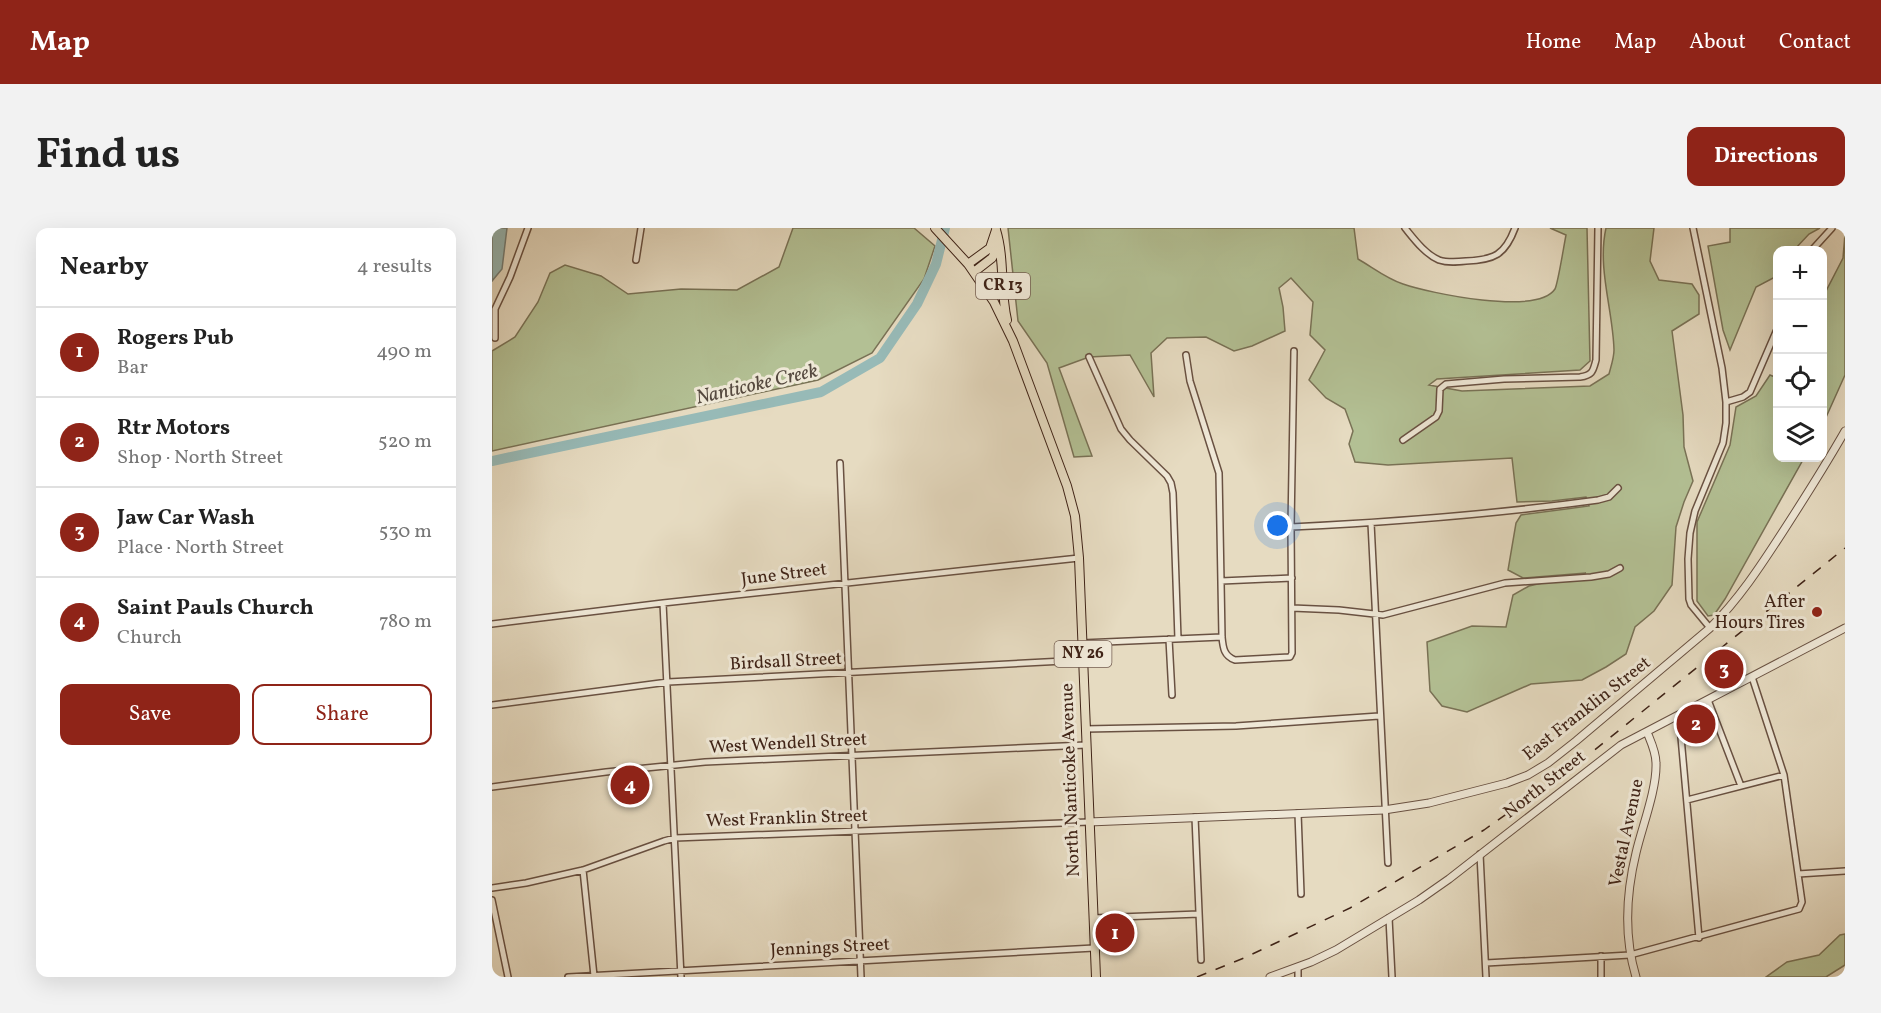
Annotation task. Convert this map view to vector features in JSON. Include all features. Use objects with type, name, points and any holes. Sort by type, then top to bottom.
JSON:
[{"type":"main road","name":"NY 26","points":[[935,228],[961,254],[974,272],[994,302],[1013,341]]},
{"type":"main road","name":"CR 13","points":[[996,229],[1000,243],[1005,311],[1013,341]]},
{"type":"main road","name":"CR 13","points":[[968,264],[990,248],[996,229]]},
{"type":"main road","name":"CR 13","points":[[974,272],[996,254],[1000,243]]},
{"type":"main road","name":"North Nanticoke Avenue","points":[[1013,341],[1067,486],[1075,516],[1079,558],[1096,977]]},
{"type":"street","points":[[495,338],[495,309],[510,277],[528,228]]},
{"type":"street","points":[[636,260],[641,228]]},
{"type":"street","points":[[1405,228],[1432,256],[1448,262],[1480,261],[1496,257],[1512,237],[1515,228]]},
{"type":"street","points":[[1404,440],[1436,417],[1439,411],[1440,389],[1446,384],[1504,379],[1580,377],[1593,373],[1596,360],[1598,228]]},
{"type":"street","points":[[1693,228],[1722,368],[1726,402],[1723,442],[1695,511],[1688,559],[1691,605],[1710,628]]},
{"type":"street","points":[[1816,246],[1832,228]]},
{"type":"street","points":[[1726,402],[1743,398],[1750,392],[1773,339]]},
{"type":"street","points":[[1186,355],[1190,381],[1219,473],[1222,637],[1223,647],[1229,658],[1235,660],[1290,657],[1292,653],[1291,527],[1294,351]]},
{"type":"street","points":[[1089,357],[1122,429],[1171,483],[1178,639]]},
{"type":"street","name":"East Franklin Street","points":[[1089,822],[1384,810],[1429,803],[1507,783],[1528,775],[1548,764],[1569,747],[1710,628],[1730,608],[1747,586],[1820,474],[1845,431]]},
{"type":"street","points":[[840,463],[861,977]]},
{"type":"street","points":[[1291,527],[1517,511],[1609,497],[1618,488]]},
{"type":"street","points":[[1371,523],[1388,863]]},
{"type":"street","name":"June Street","points":[[492,624],[1079,558]]},
{"type":"street","points":[[1292,608],[1339,610],[1375,615],[1505,583],[1591,577],[1609,574],[1620,568]]},
{"type":"street","points":[[1221,581],[1292,578]]},
{"type":"street","points":[[663,603],[681,974]]},
{"type":"street","name":"North Street","points":[[1270,977],[1336,950],[1449,879],[1614,750],[1845,628]]},
{"type":"street","points":[[1082,643],[1222,637]]},
{"type":"street","points":[[1169,639],[1172,695]]},
{"type":"street","name":"Birdsall Street","points":[[492,705],[668,682],[1083,660]]},
{"type":"street","points":[[1486,963],[1629,955],[1799,909],[1801,906],[1798,874],[1784,775],[1752,677]]},
{"type":"street","points":[[1708,700],[1741,786]]},
{"type":"street","points":[[1085,729],[1248,725],[1379,716]]},
{"type":"street","points":[[1679,716],[1698,938]]},
{"type":"street","name":"Vestal Avenue","points":[[1636,977],[1629,955],[1627,927],[1635,855],[1655,778],[1656,762],[1647,732]]},
{"type":"street","name":"West Wendell Street","points":[[492,787],[672,765],[1086,745]]},
{"type":"street","points":[[1687,800],[1784,775]]},
{"type":"street","points":[[1298,813],[1300,894]]},
{"type":"street","points":[[1195,818],[1201,960]]},
{"type":"street","name":"West Franklin Street","points":[[492,888],[583,870],[675,838],[1089,822]]},
{"type":"street","points":[[1480,854],[1486,977]]},
{"type":"street","points":[[583,870],[594,976]]},
{"type":"street","points":[[1798,874],[1845,871]]},
{"type":"street","points":[[492,900],[508,977]]},
{"type":"street","points":[[1093,918],[1199,914]]},
{"type":"street","points":[[1389,918],[1392,977]]},
{"type":"street","name":"Jennings Street","points":[[568,977],[681,974],[1094,948]]},
{"type":"street","points":[[1601,956],[1601,977]]},
{"type":"street","points":[[1298,967],[1298,977]]},
{"type":"green space","points":[[793,228],[914,228],[935,246],[924,279],[872,353],[818,380],[492,451],[492,351],[515,337],[538,302],[550,273],[565,265],[601,276],[628,294],[681,289],[737,290],[779,267]]},
{"type":"green space","points":[[1008,228],[1354,228],[1358,259],[1391,279],[1458,297],[1506,302],[1544,297],[1555,289],[1566,235],[1550,228],[1587,228],[1590,361],[1580,370],[1437,379],[1429,385],[1462,391],[1590,386],[1609,374],[1614,350],[1604,274],[1606,228],[1654,228],[1650,261],[1659,280],[1692,284],[1699,295],[1699,314],[1672,331],[1683,415],[1684,447],[1693,481],[1676,527],[1672,585],[1654,611],[1635,627],[1626,654],[1582,680],[1531,684],[1467,712],[1442,706],[1430,691],[1427,642],[1472,626],[1506,627],[1513,595],[1529,586],[1586,573],[1523,578],[1508,570],[1516,523],[1521,515],[1589,506],[1586,497],[1517,502],[1512,458],[1388,465],[1355,462],[1349,444],[1353,431],[1345,409],[1326,398],[1309,380],[1325,350],[1310,335],[1313,302],[1291,278],[1279,288],[1285,331],[1252,346],[1234,351],[1206,337],[1167,338],[1151,353],[1154,397],[1130,355],[1089,357],[1059,368],[1092,456],[1074,457],[1047,363],[1018,321]]},
{"type":"green space","points":[[1730,228],[1820,228],[1809,234],[1798,246],[1773,246],[1773,278],[1756,287],[1730,350],[1723,330],[1708,246],[1730,242]]},
{"type":"green space","points":[[1845,234],[1845,375],[1827,415],[1827,289],[1843,258]]},
{"type":"green space","points":[[1770,375],[1773,376],[1773,462],[1802,462],[1725,599],[1714,615],[1708,616],[1697,601],[1697,522],[1730,445],[1736,407],[1756,396]]},
{"type":"green space","points":[[1845,934],[1845,965],[1826,977],[1766,977],[1787,962],[1819,955],[1840,935]]},
{"type":"water","points":[[492,228],[507,228],[502,269],[492,281]]},
{"type":"waterway","name":"Nanticoke Creek","points":[[492,461],[821,392],[880,358],[917,304],[936,264],[945,228]]},
{"type":"railway","points":[[1197,977],[1244,958],[1350,908],[1484,830],[1581,761],[1845,548]]},
{"type":"place","name":"After Hours Tires","points":[[1817,612]]},
{"type":"place","name":"Jaw Car Wash","points":[[1724,669]]},
{"type":"place","name":"Rtr Motors","points":[[1696,724]]},
{"type":"place","name":"Saint Pauls Church","points":[[630,785]]},
{"type":"place","name":"Rogers Pub","points":[[1115,933]]}]
